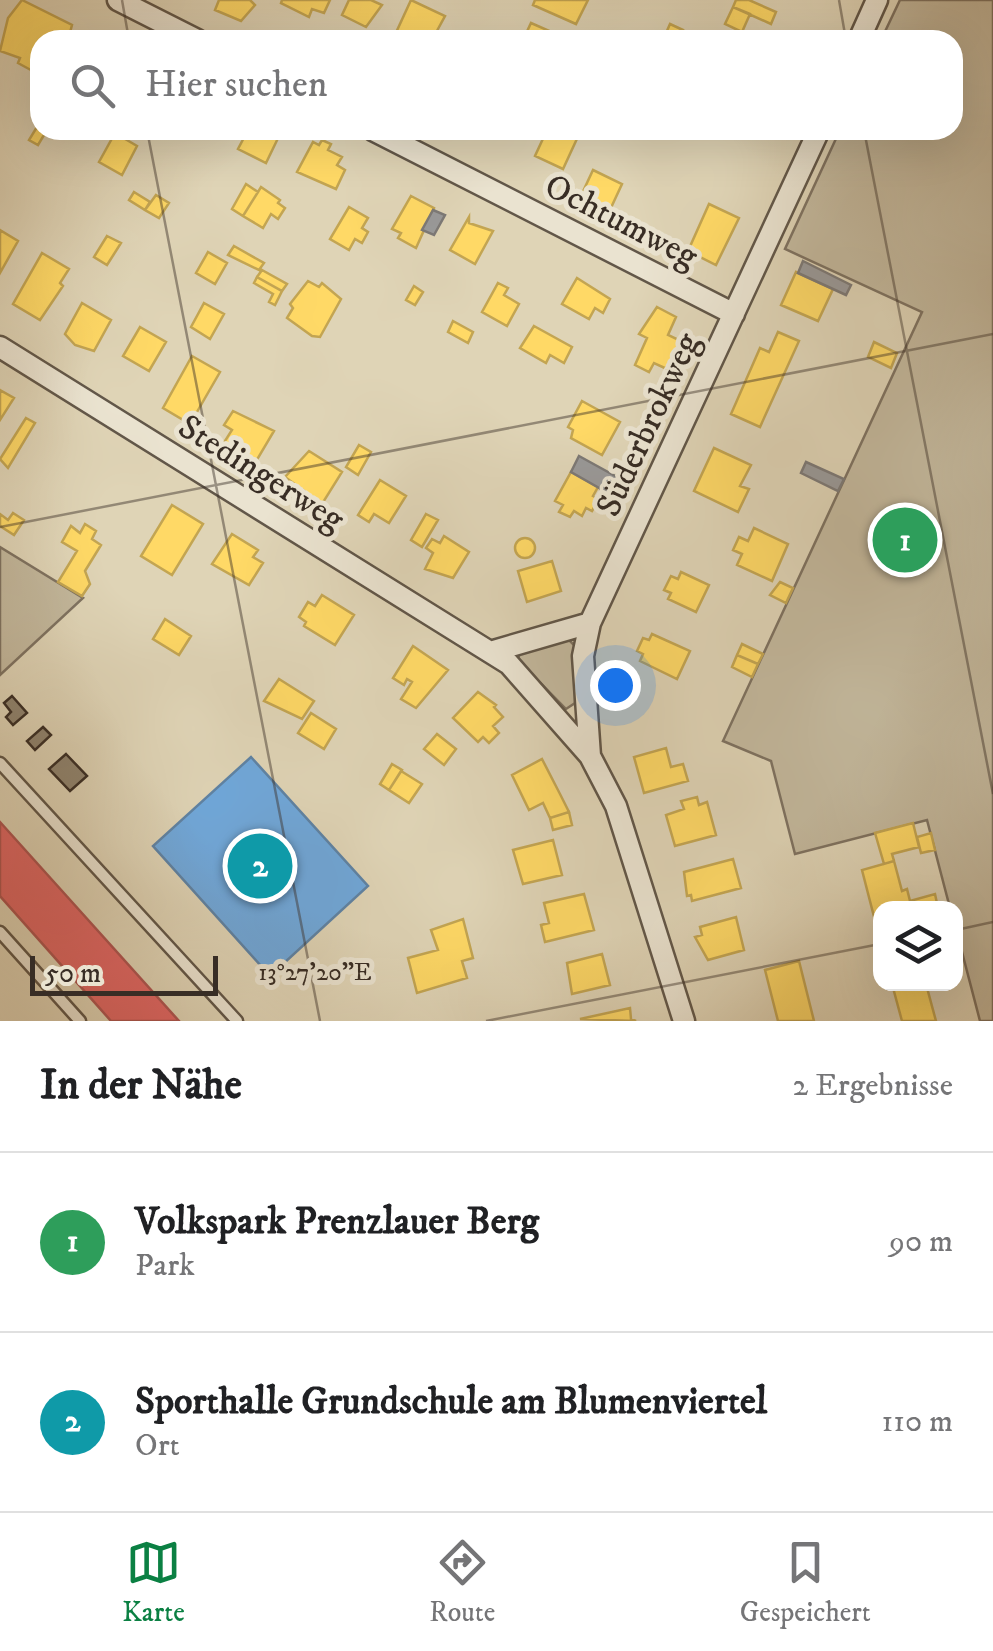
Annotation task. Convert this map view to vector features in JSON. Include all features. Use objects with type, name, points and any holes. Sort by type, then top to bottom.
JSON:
[{"type":"street","points":[[118,0],[177,30]]},
{"type":"street","points":[[864,30],[877,0]]},
{"type":"street","name":"Ochtumweg","points":[[393,140],[734,314]]},
{"type":"street","name":"Süderbrokweg","points":[[590,756],[583,656],[590,623],[813,140]]},
{"type":"street","name":"Stedingerweg","points":[[0,347],[509,664],[590,756],[616,806],[684,1021]]},
{"type":"street","points":[[490,652],[590,623]]},
{"type":"lane","points":[[0,763],[237,1021]]},
{"type":"lane","points":[[0,932],[80,1021]]},
{"type":"shaded area","points":[[900,0],[993,0],[993,1021],[980,1021],[963,956],[963,901],[948,901],[927,820],[795,854],[771,761],[723,741],[922,312],[785,249],[835,140],[963,140],[963,30],[886,30]]},
{"type":"shaded area","points":[[0,547],[83,598],[0,675]]},
{"type":"shaded area","points":[[568,639],[575,646],[575,703],[566,709],[517,659],[520,654]]},
{"type":"building: Wohnen","points":[[22,0],[72,25],[71,30],[30,30],[30,70],[18,63],[20,58],[0,51],[8,18]]},
{"type":"building: Wohnen","points":[[219,0],[250,0],[255,5],[241,21],[215,10]]},
{"type":"building: Wohnen","points":[[330,0],[324,13],[312,9],[309,17],[281,3]]},
{"type":"building: Wohnen","points":[[349,0],[371,0],[382,5],[366,27],[342,15]]},
{"type":"building: Wohnen","points":[[411,0],[445,16],[437,30],[397,30]]},
{"type":"building: Wohnen","points":[[535,0],[588,0],[576,24],[533,5]]},
{"type":"building: Wohnen","points":[[736,0],[749,0],[776,12],[771,24],[733,7]]},
{"type":"building: Wohnen","points":[[733,7],[750,14],[743,30],[725,24]]},
{"type":"building: Wohnen","points":[[531,23],[547,30],[528,30]]},
{"type":"building: Wohnen","points":[[111,140],[127,140],[137,146],[122,175],[99,162]]},
{"type":"building: Wohnen","points":[[243,140],[277,140],[266,163],[238,149]]},
{"type":"building: Wohnen","points":[[322,140],[331,144],[328,150],[342,157],[337,165],[345,170],[336,189],[297,172],[313,142],[319,145]]},
{"type":"building: Wohnen","points":[[542,140],[576,140],[563,169],[535,156]]},
{"type":"building: Wohnen","points":[[593,170],[622,184],[609,212],[580,198]]},
{"type":"building: Wohnen","points":[[246,184],[258,192],[243,216],[232,209]]},
{"type":"building: Wohnen","points":[[261,187],[285,208],[278,219],[271,214],[263,228],[243,216]]},
{"type":"building: Wohnen","points":[[134,192],[150,202],[145,210],[129,200]]},
{"type":"building: Wohnen","points":[[156,195],[169,203],[159,218],[145,210]]},
{"type":"building: Wohnen","points":[[411,196],[434,208],[416,248],[398,238],[401,233],[392,229]]},
{"type":"building: Wohnen","points":[[709,204],[739,218],[716,265],[688,251]]},
{"type":"building: Wohnen","points":[[349,207],[368,218],[362,228],[368,232],[362,243],[355,239],[349,250],[330,239]]},
{"type":"building: Wohnen","points":[[469,217],[469,223],[493,231],[475,264],[450,250]]},
{"type":"building: Wohnen","points":[[0,230],[18,241],[0,273]]},
{"type":"building: Wohnen","points":[[107,236],[121,243],[107,265],[94,257]]},
{"type":"building: Wohnen","points":[[234,246],[264,263],[259,270],[228,255]]},
{"type":"building: Wohnen","points":[[208,252],[227,263],[215,284],[196,273]]},
{"type":"building: Wohnen","points":[[42,253],[69,269],[60,283],[63,286],[40,320],[13,304]]},
{"type":"building: Wohnen","points":[[262,270],[287,284],[282,291],[257,277]]},
{"type":"building: Wohnen","points":[[796,272],[833,289],[818,321],[781,305]]},
{"type":"building: Wohnen","points":[[257,277],[282,291],[275,305],[269,302],[273,294],[254,283]]},
{"type":"building: Wohnen","points":[[577,278],[610,299],[603,313],[595,308],[589,319],[562,304]]},
{"type":"building: Wohnen","points":[[308,281],[319,287],[322,283],[341,299],[320,337],[312,336],[287,318],[293,308],[290,304]]},
{"type":"building: Wohnen","points":[[498,283],[508,288],[504,295],[519,304],[507,326],[482,312]]},
{"type":"building: Wohnen","points":[[414,286],[423,292],[415,305],[406,300]]},
{"type":"building: Wohnen","points":[[82,303],[111,320],[94,351],[75,345],[65,334]]},
{"type":"building: Wohnen","points":[[204,303],[224,314],[210,339],[191,327]]},
{"type":"building: Wohnen","points":[[657,307],[676,317],[668,335],[681,341],[667,369],[654,363],[649,372],[635,365],[647,338],[639,334]]},
{"type":"building: Wohnen","points":[[453,321],[473,332],[468,343],[448,332]]},
{"type":"building: Wohnen","points":[[534,326],[572,347],[564,363],[550,355],[546,363],[520,348]]},
{"type":"building: Wohnen","points":[[140,327],[166,342],[149,371],[123,356]]},
{"type":"building: Wohnen","points":[[778,332],[799,341],[760,427],[731,414],[760,348],[769,352]]},
{"type":"building: Wohnen","points":[[874,342],[897,353],[891,368],[868,357]]},
{"type":"building: Wohnen","points":[[192,356],[220,372],[190,424],[163,408]]},
{"type":"building: Wohnen","points":[[0,390],[14,398],[0,420]]},
{"type":"building: Wohnen","points":[[582,401],[620,422],[602,455],[571,438],[573,430],[568,427]]},
{"type":"building: Wohnen","points":[[233,411],[274,431],[255,463],[223,444],[232,430],[224,425]]},
{"type":"building: Wohnen","points":[[26,418],[35,423],[8,468],[0,459]]},
{"type":"building: Wohnen","points":[[359,445],[371,452],[358,475],[346,467]]},
{"type":"building: Wohnen","points":[[714,448],[751,465],[740,486],[749,489],[738,512],[694,491]]},
{"type":"building: Wohnen","points":[[309,451],[342,472],[322,504],[285,477]]},
{"type":"building: Wohnen","points":[[571,472],[598,487],[593,496],[599,499],[592,511],[586,508],[582,516],[574,511],[570,517],[559,512],[563,505],[555,501]]},
{"type":"building: Wohnen","points":[[380,480],[406,496],[389,523],[374,514],[369,522],[358,515]]},
{"type":"building: Wohnen","points":[[172,505],[203,524],[172,575],[141,556]]},
{"type":"building: Wohnen","points":[[13,513],[24,520],[14,535],[0,526],[0,514],[8,520]]},
{"type":"building: Wohnen","points":[[426,514],[438,520],[422,547],[411,540]]},
{"type":"building: Wohnen","points":[[85,524],[96,531],[92,539],[101,545],[85,571],[90,584],[82,596],[58,582],[77,551],[62,542],[71,526],[80,533]]},
{"type":"building: Wohnen","points":[[754,528],[788,544],[772,581],[737,565],[742,554],[733,550],[739,537],[748,541]]},
{"type":"building: Wohnen","points":[[232,534],[258,550],[253,557],[263,563],[249,585],[212,564]]},
{"type":"building: Wohnen","points":[[444,536],[469,552],[453,578],[425,569],[433,553],[426,548],[432,539],[440,543]]},
{"type":"building: Wohnen","points":[[521,538],[529,538],[535,548],[529,558],[521,558],[515,552],[515,544]]},
{"type":"building: Wohnen","points":[[552,561],[561,591],[527,602],[518,571]]},
{"type":"building: Wohnen","points":[[681,572],[709,585],[696,612],[668,599],[671,593],[664,590],[671,576],[678,579]]},
{"type":"building: Wohnen","points":[[780,582],[793,588],[786,603],[770,595]]},
{"type":"building: Wohnen","points":[[322,595],[354,615],[335,645],[304,626],[306,622],[299,617],[308,602],[315,606]]},
{"type":"building: Wohnen","points":[[165,619],[191,636],[179,655],[153,639]]},
{"type":"building: Wohnen","points":[[652,634],[690,651],[677,679],[640,661],[643,654],[637,651],[643,638],[649,640]]},
{"type":"building: Wohnen","points":[[742,644],[763,654],[758,664],[737,655]]},
{"type":"building: Wohnen","points":[[413,646],[448,670],[416,708],[401,699],[412,682],[407,679],[404,685],[393,678]]},
{"type":"building: Wohnen","points":[[737,655],[758,664],[752,677],[732,667]]},
{"type":"building: Wohnen","points":[[279,679],[314,701],[302,719],[264,701]]},
{"type":"building: Wohnen","points":[[478,692],[496,705],[503,717],[493,726],[499,733],[489,743],[483,737],[478,742],[453,718]]},
{"type":"building: Wohnen","points":[[311,713],[336,729],[324,749],[298,733]]},
{"type":"building: Wohnen","points":[[437,734],[456,749],[444,765],[424,749]]},
{"type":"building: Wohnen","points":[[666,748],[671,767],[683,764],[688,781],[644,793],[634,757]]},
{"type":"building: Wohnen","points":[[542,759],[569,812],[550,818],[543,803],[529,810],[512,775]]},
{"type":"building: Wohnen","points":[[392,764],[402,770],[389,790],[380,784]]},
{"type":"building: Wohnen","points":[[401,771],[422,784],[409,803],[389,790]]},
{"type":"building: Wohnen","points":[[697,797],[699,805],[707,802],[716,835],[675,846],[666,815],[684,809],[681,801]]},
{"type":"building: Wohnen","points":[[569,812],[572,825],[553,830],[550,818]]},
{"type":"building: Wohnen","points":[[913,823],[919,847],[892,854],[894,861],[884,864],[875,833]]},
{"type":"building: Wohnen","points":[[931,833],[935,850],[921,853],[917,837]]},
{"type":"building: Wohnen","points":[[553,840],[562,875],[523,884],[513,850]]},
{"type":"building: Wohnen","points":[[733,859],[741,888],[692,901],[691,895],[687,896],[684,872]]},
{"type":"building: Wohnen","points":[[894,861],[902,891],[907,889],[910,901],[873,901],[873,913],[862,870]]},
{"type":"building: Wohnen","points":[[584,894],[594,930],[545,942],[541,925],[549,923],[544,903]]},
{"type":"building: Wohnen","points":[[935,894],[936,901],[910,901]]},
{"type":"building: Wohnen","points":[[736,917],[744,950],[708,960],[695,937],[702,935],[700,927]]},
{"type":"building: Wohnen","points":[[463,919],[473,958],[462,961],[467,978],[417,993],[408,958],[438,950],[431,930]]},
{"type":"building: Wohnen","points":[[602,954],[610,985],[572,994],[567,963]]},
{"type":"building: Wohnen","points":[[799,961],[814,1021],[778,1021],[765,970]]},
{"type":"building: Wohnen","points":[[894,991],[928,991],[936,1021],[902,1021]]},
{"type":"building: Wohnen","points":[[630,1008],[631,1019],[636,1021],[580,1019]]},
{"type":"building: Handel","points":[[0,822],[179,1021],[111,1021],[0,896]]},
{"type":"building: Schulen","points":[[251,757],[368,886],[270,976],[153,846]]},
{"type":"building: Industrie","points":[[433,210],[445,215],[434,235],[422,230]]},
{"type":"building: Industrie","points":[[803,261],[851,285],[846,295],[798,273]]},
{"type":"building: Industrie","points":[[579,456],[617,477],[608,493],[571,472]]},
{"type":"building: Industrie","points":[[806,462],[844,479],[838,491],[801,473]]},
{"type":"building: Sonstige","points":[[12,696],[27,713],[13,725],[6,717],[11,712],[4,703]]},
{"type":"building: Sonstige","points":[[43,727],[51,735],[35,750],[27,741]]},
{"type":"building: Sonstige","points":[[66,754],[87,776],[70,791],[49,769]]},
{"type":"place","name":"Volkspark Prenzlauer Berg","points":[[905,540]]},
{"type":"place","name":"Sporthalle Grundschule am Blumenviertel","points":[[260,866]]}]
